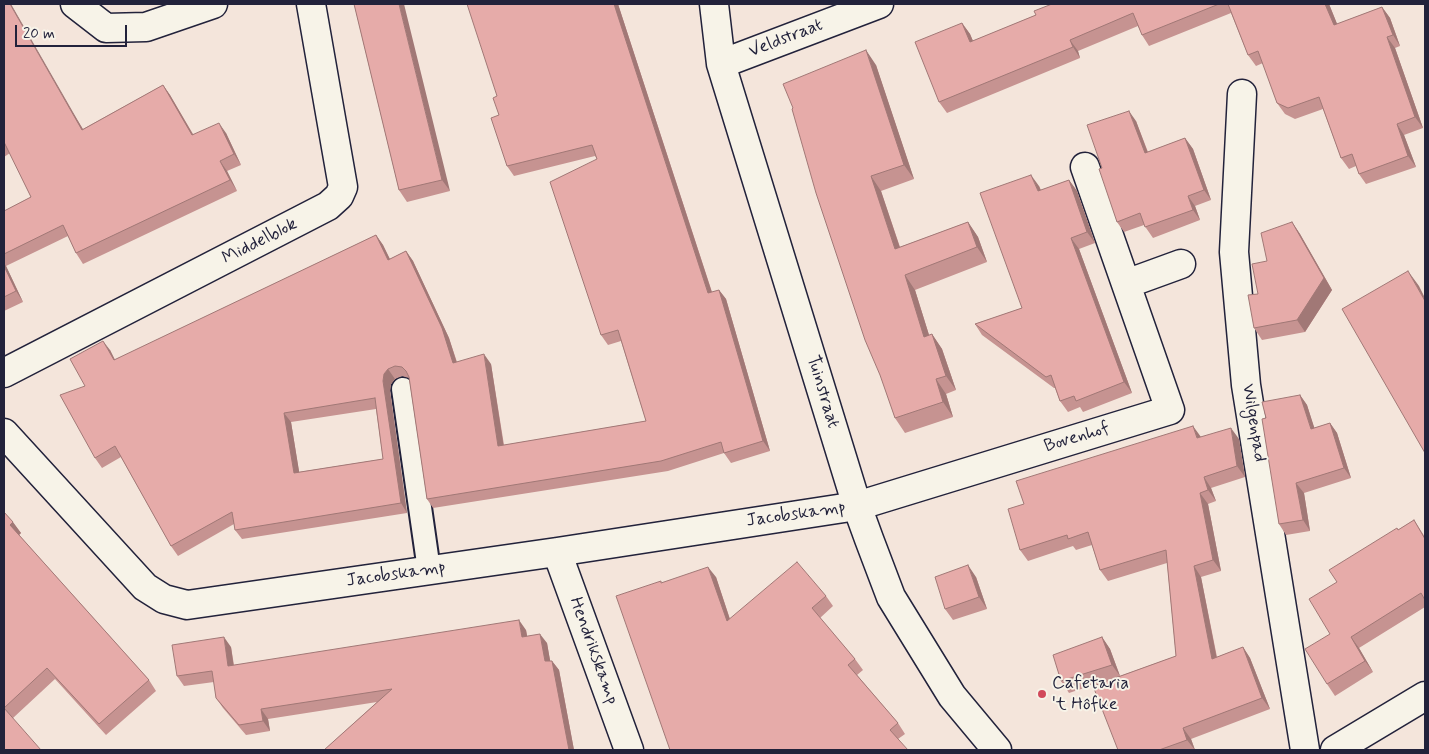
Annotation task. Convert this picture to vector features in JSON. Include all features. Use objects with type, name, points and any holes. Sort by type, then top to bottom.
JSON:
[{"type":"street","points":[[75,4],[106,28],[146,26],[213,4]]},
{"type":"street","name":"Middelblok","points":[[4,373],[328,206],[339,196],[343,187],[312,4]]},
{"type":"street","name":"Tuinstraat","points":[[714,4],[721,64],[857,506],[891,597],[952,696],[997,750]]},
{"type":"street","name":"Veldstraat","points":[[721,64],[879,4]]},
{"type":"street","name":"Wilgenpad","points":[[1242,94],[1234,252],[1246,385],[1305,750]]},
{"type":"street","name":"Bovenhof","points":[[857,506],[1170,410],[1085,167]]},
{"type":"street","points":[[1126,284],[1181,264]]},
{"type":"street","name":"Jacobskamp","points":[[4,433],[145,587],[164,599],[187,605],[557,552],[857,506]]},
{"type":"street","name":"Hendrikskamp","points":[[557,552],[630,750]]},
{"type":"street","points":[[1335,750],[1425,696]]},
{"type":"lane","points":[[403,389],[429,570]]},
{"type":"building","points":[[4,4],[10,4],[82,130],[163,85],[192,135],[219,123],[234,154],[220,161],[230,180],[76,253],[63,225],[4,254],[4,211],[31,197],[4,142]]},
{"type":"building","points":[[354,4],[399,4],[442,180],[399,190]]},
{"type":"building","points":[[467,4],[614,4],[708,293],[719,290],[763,441],[724,453],[721,442],[661,461],[427,499],[409,377],[402,367],[395,366],[388,369],[384,374],[383,381],[401,503],[235,530],[232,512],[171,546],[115,446],[95,458],[60,395],[85,386],[70,359],[103,341],[114,360],[376,235],[388,260],[406,251],[442,328],[453,363],[484,354],[498,446],[646,421],[618,330],[601,335],[550,182],[597,159],[592,145],[507,166],[491,118],[499,115],[493,98],[497,96]],"holes":[[[375,398],[383,459],[294,473],[284,413]]]},
{"type":"building","points":[[1052,4],[1219,4],[1142,35],[1133,13],[1070,40],[1073,47],[939,102],[915,42],[962,23],[970,42],[1036,15],[1034,11]]},
{"type":"building","points":[[1228,4],[1325,4],[1334,25],[1382,7],[1393,35],[1387,37],[1415,117],[1397,124],[1408,156],[1359,174],[1352,154],[1341,158],[1319,97],[1288,108],[1277,103],[1258,51],[1248,55]]},
{"type":"building","points":[[866,50],[904,165],[871,176],[895,249],[968,222],[977,247],[905,275],[924,337],[932,334],[946,376],[936,379],[943,402],[895,418],[865,340],[816,193],[793,108],[783,84]]},
{"type":"building","points":[[1129,111],[1145,153],[1185,138],[1204,190],[1188,196],[1193,210],[1145,227],[1140,213],[1117,222],[1099,169],[1102,168],[1087,125]]},
{"type":"building","points":[[1031,175],[1038,191],[1069,180],[1087,232],[1071,238],[1124,382],[1076,401],[1074,396],[1060,401],[1051,375],[1046,377],[975,324],[1022,308],[980,193]]},
{"type":"building","points":[[1292,222],[1324,278],[1297,320],[1254,328],[1248,295],[1258,294],[1252,264],[1267,261],[1261,233]]},
{"type":"building","points":[[4,266],[16,291],[4,297]]},
{"type":"building","points":[[1408,271],[1425,301],[1425,453],[1342,309]]},
{"type":"building","points":[[1300,395],[1311,429],[1330,423],[1344,468],[1296,483],[1303,520],[1279,524],[1262,419],[1266,418],[1262,402]]},
{"type":"building","points":[[1193,426],[1197,438],[1231,428],[1237,466],[1204,477],[1208,490],[1200,493],[1213,560],[1194,566],[1212,659],[1243,647],[1262,698],[1183,728],[1187,740],[1159,750],[1118,750],[1093,686],[1176,656],[1166,550],[1100,570],[1088,532],[1068,539],[1067,535],[1020,550],[1008,509],[1024,504],[1016,481]]},
{"type":"building","points":[[4,512],[13,522],[10,525],[149,680],[99,724],[47,668],[4,708]]},
{"type":"building","points":[[1414,520],[1425,539],[1425,600],[1421,593],[1351,637],[1365,661],[1327,684],[1305,649],[1330,634],[1309,599],[1337,582],[1329,570],[1397,528],[1398,530]]},
{"type":"building","points":[[797,562],[826,596],[812,608],[855,659],[848,665],[898,723],[890,730],[908,750],[670,750],[616,596],[708,567],[727,621]]},
{"type":"building","points":[[968,565],[979,597],[945,609],[935,577]]},
{"type":"building","points":[[519,620],[522,637],[540,634],[545,661],[552,661],[569,750],[324,750],[392,689],[261,709],[263,721],[239,725],[216,698],[212,671],[177,676],[172,645],[224,637],[228,666]]},
{"type":"building","points":[[1102,637],[1112,665],[1061,681],[1053,655]]},
{"type":"building","points":[[4,708],[41,750],[4,750]]},
{"type":"place","name":"Cafetaria 't Hôfke","points":[[1042,694]]}]
